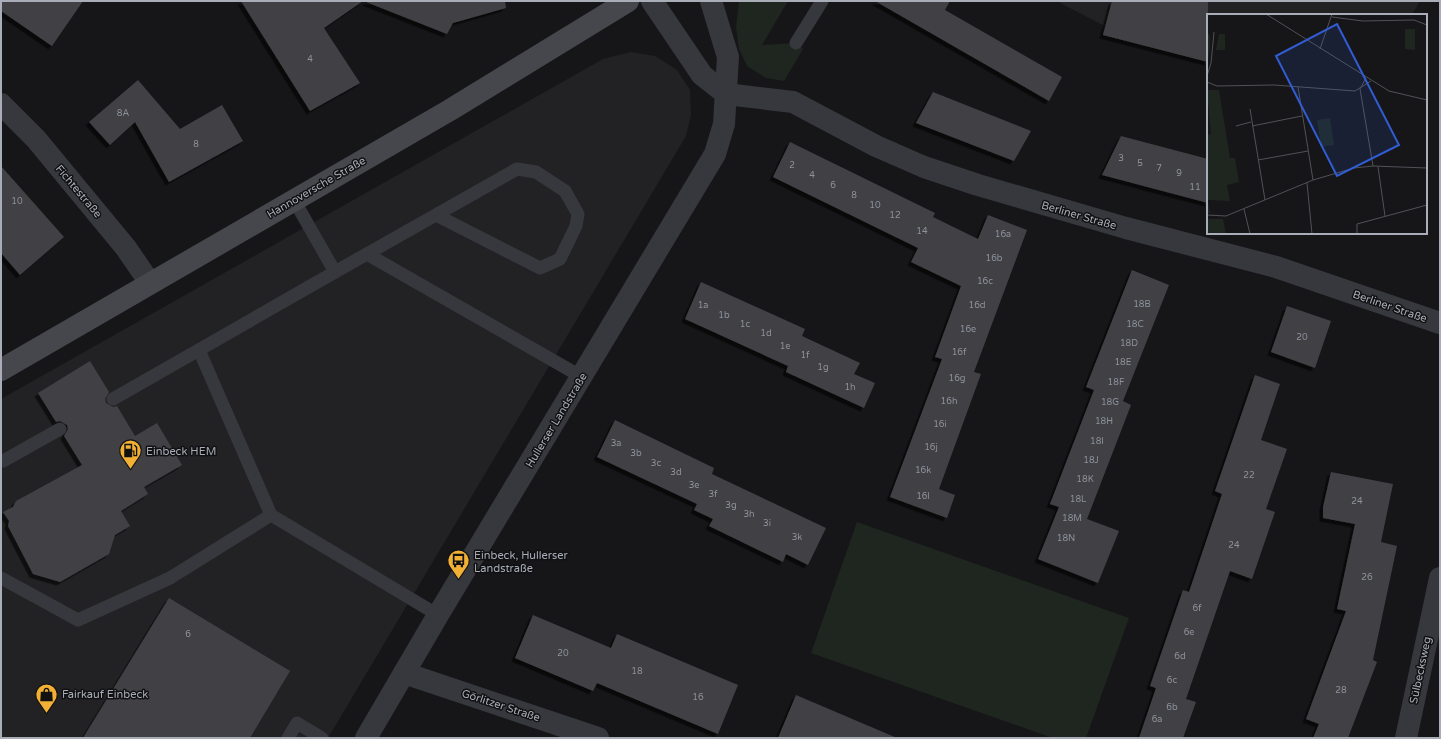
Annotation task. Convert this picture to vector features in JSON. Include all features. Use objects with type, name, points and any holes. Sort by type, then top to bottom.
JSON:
[{"type":"main road","name":"Hannoversche Straße","points":[[1,370],[450,110],[628,1]]},
{"type":"street","points":[[652,1],[702,75],[726,94]]},
{"type":"street","name":"Hullerser Landstraße","points":[[366,738],[438,615],[715,154],[724,124],[728,57],[711,1]]},
{"type":"street","name":"Berliner Straße","points":[[726,94],[793,102],[876,146],[930,169],[978,185],[1119,226],[1276,267],[1440,323]]},
{"type":"street","name":"Fichtestraße","points":[[1,104],[36,139],[126,248],[150,284]]},
{"type":"street","name":"Sülbecksweg","points":[[1406,738],[1440,578]]},
{"type":"street","name":"Görlitzer Straße","points":[[404,673],[598,738]]},
{"type":"lane","points":[[796,43],[822,1]]},
{"type":"lane","points":[[113,399],[517,169],[536,172],[565,191],[578,214],[576,226],[560,259],[540,268],[436,216]]},
{"type":"lane","points":[[294,200],[335,272]]},
{"type":"lane","points":[[367,254],[582,377]]},
{"type":"lane","points":[[199,350],[271,515],[438,615]]},
{"type":"lane","points":[[1,461],[2,462],[60,429]]},
{"type":"lane","points":[[1,578],[78,620],[170,578],[271,515]]},
{"type":"lane","points":[[288,738],[297,723],[322,738]]},
{"type":"shaded area","points":[[739,1],[788,1],[762,45],[796,43],[803,49],[784,81],[766,78],[747,66],[739,49],[736,27]]},
{"type":"shaded area","points":[[1056,1],[1420,1],[1413,14],[1207,14],[1207,62],[1103,35],[1103,25]]},
{"type":"shaded area","points":[[631,52],[655,56],[677,70],[690,90],[691,115],[686,136],[328,738],[1,738],[1,399],[603,59]]},
{"type":"shaded area","points":[[857,522],[1129,618],[1086,738],[1053,738],[811,653]]},
{"type":"building","points":[[1,1],[83,1],[52,46],[1,11]]},
{"type":"building","points":[[241,1],[363,1],[324,28],[360,83],[310,111]]},
{"type":"building","points":[[505,1],[506,8],[453,23],[447,34],[366,2]]},
{"type":"building","points":[[875,1],[950,1],[945,10],[1062,77],[1049,101]]},
{"type":"building","points":[[1112,1],[1208,1],[1207,62],[1103,35]]},
{"type":"building","points":[[138,80],[180,129],[222,105],[243,141],[169,182],[135,122],[110,145],[89,122]]},
{"type":"building","points":[[933,92],[1031,131],[1014,161],[916,123]]},
{"type":"building","points":[[1121,136],[1207,159],[1207,203],[1102,175]]},
{"type":"building","points":[[790,142],[935,213],[933,217],[978,239],[988,215],[1027,230],[974,372],[981,374],[939,489],[955,495],[947,518],[890,497],[942,359],[935,357],[961,286],[911,262],[918,248],[773,177]]},
{"type":"building","points":[[1,166],[64,237],[20,275],[1,253]]},
{"type":"building","points":[[1132,270],[1169,285],[1123,401],[1131,405],[1087,519],[1119,531],[1098,583],[1038,559],[1059,507],[1050,504],[1094,390],[1086,387]]},
{"type":"building","points":[[701,282],[805,329],[802,336],[860,363],[854,374],[875,383],[864,408],[786,372],[788,366],[685,319]]},
{"type":"building","points":[[1287,306],[1331,321],[1315,368],[1271,352]]},
{"type":"building","points":[[90,361],[109,392],[105,399],[106,403],[113,407],[117,406],[135,436],[157,423],[182,465],[144,487],[148,494],[121,511],[130,526],[115,535],[109,554],[60,582],[33,574],[8,526],[9,521],[3,512],[13,507],[16,501],[82,465],[64,436],[68,429],[67,425],[60,421],[56,422],[38,393]]},
{"type":"building","points":[[1255,375],[1280,384],[1261,440],[1287,449],[1266,509],[1275,512],[1252,579],[1230,571],[1186,699],[1196,702],[1183,738],[1139,738],[1156,688],[1150,686],[1183,590],[1189,592],[1222,494],[1215,491]]},
{"type":"building","points":[[615,420],[714,468],[712,474],[826,528],[808,565],[786,554],[783,562],[709,526],[713,519],[694,510],[697,504],[597,457]]},
{"type":"building","points":[[1331,472],[1393,484],[1381,542],[1397,546],[1373,660],[1377,662],[1348,738],[1313,738],[1319,724],[1306,719],[1346,611],[1337,609],[1355,524],[1323,518],[1323,507]]},
{"type":"building","points":[[169,598],[290,671],[250,738],[83,738]]},
{"type":"building","points":[[533,615],[611,648],[617,634],[738,685],[718,734],[597,683],[593,691],[515,658]]},
{"type":"building","points":[[796,695],[897,738],[778,738]]},
{"type":"place","name":"Einbeck HEM","points":[[131,470]]},
{"type":"place","name":"Einbeck, Hullerser Landstraße","points":[[459,580]]},
{"type":"place","name":"Fairkauf Einbeck","points":[[46,714]]}]
